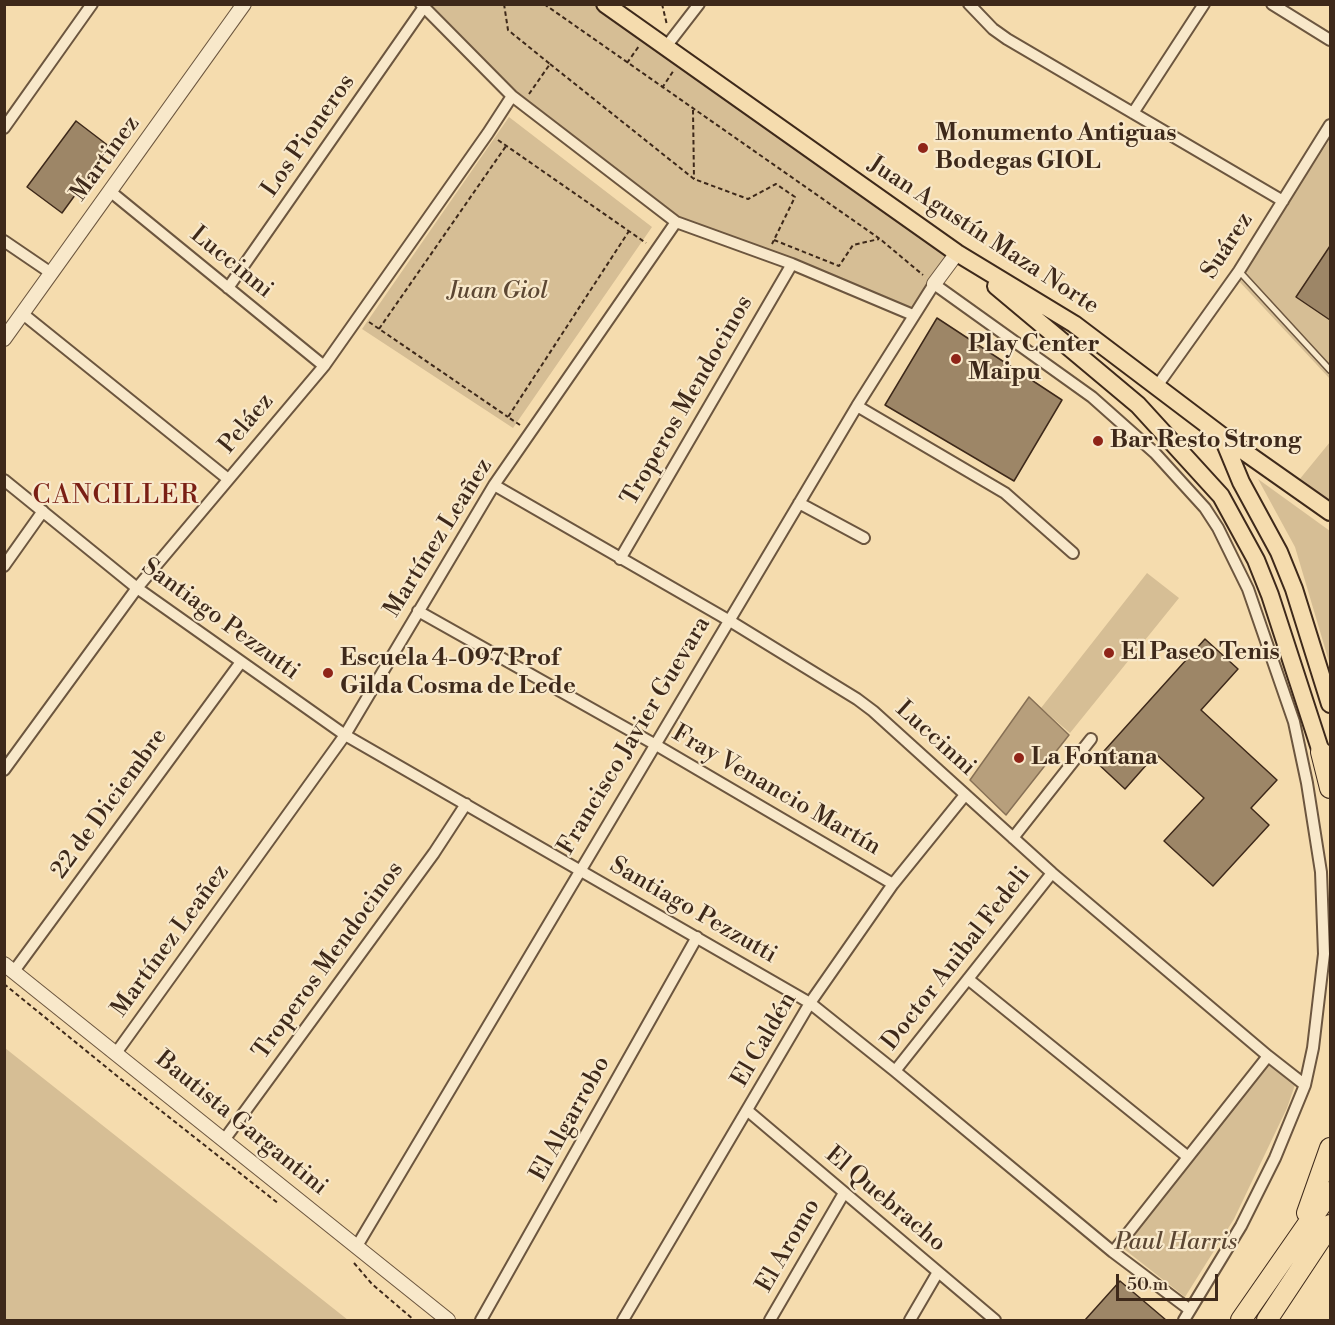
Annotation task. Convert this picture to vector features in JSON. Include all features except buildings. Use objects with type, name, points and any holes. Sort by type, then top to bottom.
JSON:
[{"type":"highway","points":[[1321,752],[1330,788]]},
{"type":"highway","points":[[1306,1243],[1330,1148]]},
{"type":"highway","points":[[1267,1320],[1330,1192]]},
{"type":"highway","points":[[1241,1320],[1306,1243],[1330,1225]]},
{"type":"highway","points":[[1306,1243],[1330,1235]]},
{"type":"main road","name":"Juan Agustín Maza Norte","points":[[605,4],[646,34],[668,44],[681,59],[957,252],[1074,324],[1222,436],[1330,512]]},
{"type":"main road","points":[[957,252],[1138,405],[1221,496],[1257,560],[1321,752],[1330,770]]},
{"type":"main road","points":[[1222,436],[1240,482],[1279,552],[1294,589],[1330,704]]},
{"type":"street","points":[[4,128],[92,4]]},
{"type":"street","name":"Martinez","points":[[4,339],[244,4]]},
{"type":"street","points":[[668,44],[699,4]]},
{"type":"street","points":[[969,4],[993,29],[1007,39],[1282,201]]},
{"type":"street","points":[[1133,113],[1204,4]]},
{"type":"street","points":[[1272,4],[1330,40]]},
{"type":"street","points":[[423,6],[512,96],[676,222],[792,264],[912,315]]},
{"type":"street","name":"Los Pioneros","points":[[228,288],[423,6]]},
{"type":"street","name":"Peláez","points":[[4,770],[137,588],[324,366],[512,96]]},
{"type":"street","name":"Suárez","points":[[1157,386],[1239,271],[1330,125]]},
{"type":"street","name":"Luccinni","points":[[111,192],[324,366]]},
{"type":"street","name":"Martínez Leañez","points":[[116,1053],[345,735],[494,485],[676,222]]},
{"type":"street","points":[[4,241],[51,273]]},
{"type":"street","name":"Francisco Javier Guevara","points":[[357,1246],[857,405],[912,315],[957,252]]},
{"type":"street","name":"Troperos Mendocinos","points":[[620,559],[792,264]]},
{"type":"street","points":[[933,284],[1092,397],[1155,453],[1204,508],[1218,528],[1248,589],[1294,722],[1307,783],[1321,872],[1324,954],[1313,1048],[1305,1085],[1275,1158],[1240,1226],[1184,1320]]},
{"type":"street","points":[[23,314],[228,479]]},
{"type":"street","points":[[857,405],[1005,493],[1073,554]]},
{"type":"street","name":"Santiago Pezzutti","points":[[4,480],[137,588],[345,735],[810,1003],[1113,1252],[1190,1310]]},
{"type":"street","name":"Luccinni","points":[[494,485],[729,621],[857,699],[1052,873],[1305,1085]]},
{"type":"street","points":[[799,502],[864,538]]},
{"type":"street","points":[[4,566],[44,511]]},
{"type":"street","name":"Fray Venancio Martín","points":[[418,611],[656,745],[893,884]]},
{"type":"street","name":"22 de Diciembre","points":[[9,968],[241,662]]},
{"type":"street","points":[[1013,838],[1091,739]]},
{"type":"street","name":"El Caldén","points":[[623,1320],[810,1003],[893,884],[964,795]]},
{"type":"street","name":"Troperos Mendocinos","points":[[224,1140],[434,853],[466,804]]},
{"type":"street","name":"Doctor Anibal Fedeli","points":[[895,1071],[1052,873]]},
{"type":"street","name":"El Algarrobo","points":[[481,1320],[697,937]]},
{"type":"street","name":"Bautista Gargantini","points":[[9,968],[448,1320]]},
{"type":"street","points":[[968,979],[1188,1157]]},
{"type":"street","points":[[1113,1252],[1268,1056]]},
{"type":"street","name":"El Quebracho","points":[[748,1111],[995,1320]]},
{"type":"street","name":"El Aromo","points":[[770,1320],[844,1193]]},
{"type":"street","points":[[910,1320],[938,1272]]},
{"type":"lane","points":[[1239,271],[1330,370]]},
{"type":"path","points":[[504,4],[508,30],[694,179],[748,199],[776,184],[795,197],[768,255]]},
{"type":"path","points":[[544,4],[880,239],[933,284]]},
{"type":"path","points":[[662,4],[668,44]]},
{"type":"path","points":[[627,63],[646,34]]},
{"type":"path","points":[[662,88],[681,59]]},
{"type":"path","points":[[522,104],[550,64]]},
{"type":"path","points":[[693,110],[694,179]]},
{"type":"path","points":[[488,133],[656,250]]},
{"type":"path","points":[[506,146],[379,329],[530,432]]},
{"type":"path","points":[[508,417],[629,231]]},
{"type":"path","points":[[774,240],[839,266],[853,245],[880,239]]},
{"type":"path","points":[[4,984],[279,1203]]},
{"type":"path","points":[[348,1258],[372,1284],[414,1320]]},
{"type":"green space","points":[[421,5],[605,5],[957,253],[913,315],[676,222],[512,96]]},
{"type":"green space","name":"Juan Giol","points":[[509,117],[652,227],[513,428],[362,329]]},
{"type":"green space","points":[[1330,139],[1330,379],[1238,280]]},
{"type":"green space","points":[[1330,442],[1330,502],[1299,480]]},
{"type":"green space","points":[[1258,479],[1330,531],[1330,665],[1295,547]]},
{"type":"green space","name":"El Paseo Tenis","points":[[1147,573],[1179,598],[1070,733],[1041,708]]},
{"type":"green space","points":[[5,1048],[348,1320],[5,1320]]},
{"type":"green space","name":"Paul Harris","points":[[1269,1061],[1296,1082],[1287,1108],[1234,1219],[1185,1297],[1124,1249]]},
{"type":"shaded area","name":"La Fontana","points":[[1029,697],[1069,735],[1006,815],[970,780]]},
{"type":"place","name":"Monumento Antiguas Bodegas GIOL","points":[[923,148]]},
{"type":"place","name":"Play Center Maipu","points":[[956,359]]},
{"type":"place","name":"Bar Resto Strong","points":[[1098,441]]},
{"type":"place","name":"El Paseo Tenis","points":[[1109,653]]},
{"type":"place","name":"Escuela 4-097 Prof Gilda Cosma de Lede","points":[[328,673]]},
{"type":"place","name":"La Fontana","points":[[1019,758]]},
{"type":"district","name":"CANCILLER","points":[[116,497]]}]
